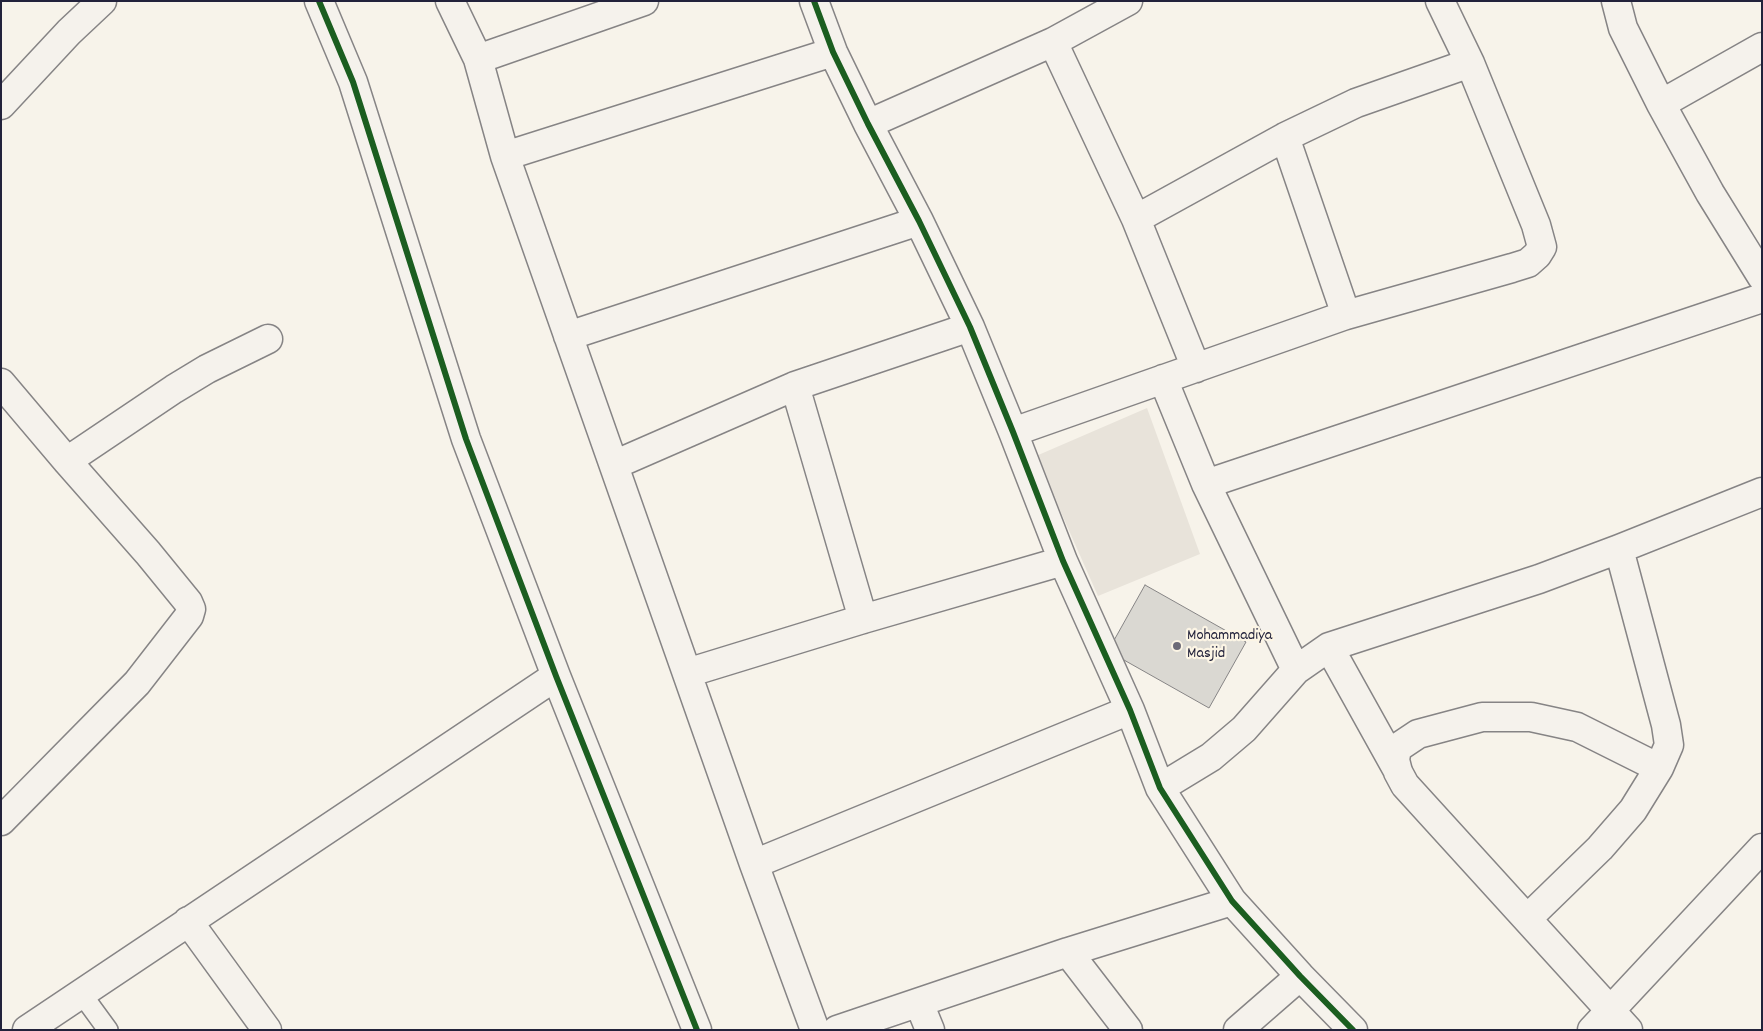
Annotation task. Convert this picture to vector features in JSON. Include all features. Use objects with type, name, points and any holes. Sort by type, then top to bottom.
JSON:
[{"type":"street","points":[[1,105],[69,32],[102,1]]},
{"type":"street","points":[[319,1],[353,82],[466,439],[556,676],[697,1030]]},
{"type":"street","points":[[450,1],[478,59],[505,156],[754,864],[815,1030]]},
{"type":"street","points":[[478,59],[644,1]]},
{"type":"street","points":[[814,1],[833,52],[919,221],[970,327],[1013,432],[1062,561],[1130,710],[1160,788],[1232,901],[1300,976],[1353,1030]]},
{"type":"street","points":[[868,124],[1053,42],[1128,1]]},
{"type":"street","points":[[1013,432],[1346,316],[1528,263],[1538,255],[1542,247],[1536,225],[1470,62],[1440,1]]},
{"type":"street","points":[[1616,1],[1623,28],[1660,104],[1710,193],[1762,277]]},
{"type":"street","points":[[1053,42],[1136,219],[1196,368]]},
{"type":"street","points":[[1660,104],[1762,46]]},
{"type":"street","points":[[505,156],[833,52]]},
{"type":"street","points":[[1136,219],[1285,137],[1356,102],[1470,62]]},
{"type":"street","points":[[1285,137],[1346,316]]},
{"type":"street","points":[[568,336],[919,221]]},
{"type":"street","points":[[1206,484],[1762,298]]},
{"type":"street","points":[[614,464],[795,386],[970,327]]},
{"type":"street","points":[[67,461],[174,389],[208,369],[268,339]]},
{"type":"street","points":[[1163,379],[1206,484],[1296,670]]},
{"type":"street","points":[[1,383],[148,553],[188,602],[191,609],[189,616],[137,683],[1,821]]},
{"type":"street","points":[[795,386],[863,619]]},
{"type":"street","points":[[1160,788],[1210,757],[1244,729],[1296,670],[1329,647],[1539,579],[1762,492]]},
{"type":"street","points":[[1527,919],[1600,848],[1628,816],[1659,768],[1669,745],[1666,725],[1619,549]]},
{"type":"street","points":[[687,674],[863,619],[1062,561]]},
{"type":"street","points":[[1329,647],[1405,785],[1628,1030]]},
{"type":"street","points":[[27,1030],[556,676]]},
{"type":"street","points":[[754,864],[1130,710]]},
{"type":"street","points":[[1398,772],[1395,760],[1397,748],[1404,743],[1418,734],[1482,717],[1531,717],[1577,727],[1659,768]]},
{"type":"street","points":[[1592,1030],[1610,1008],[1762,848]]},
{"type":"street","points":[[836,1030],[1068,952],[1232,901]]},
{"type":"street","points":[[188,921],[267,1030]]},
{"type":"street","points":[[1068,952],[1128,1030]]},
{"type":"street","points":[[1238,1030],[1300,976]]},
{"type":"street","points":[[919,1003],[930,1030]]},
{"type":"lane","points":[[81,993],[108,1030]]},
{"type":"shaded area","points":[[1147,408],[1200,554],[1098,596],[1036,456]]},
{"type":"building","name":"Mohammadiya Masjid","points":[[1145,585],[1246,642],[1209,708],[1108,651]]},
{"type":"cycle path","points":[[319,1],[353,82],[466,439],[556,676],[697,1030]]},
{"type":"cycle path","points":[[814,1],[833,52],[919,221],[970,327],[1063,561],[1130,710],[1160,788],[1232,901],[1300,976],[1353,1030]]},
{"type":"place","name":"Mohammadiya Masjid","points":[[1177,646]]}]
